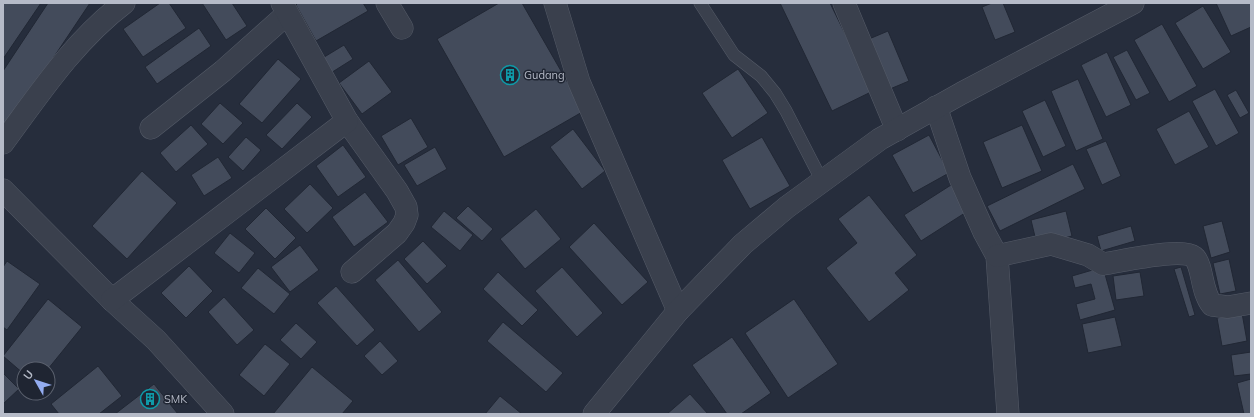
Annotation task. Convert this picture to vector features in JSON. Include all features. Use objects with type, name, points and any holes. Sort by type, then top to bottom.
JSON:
[{"type":"street","points":[[387,3],[402,28]]},
{"type":"street","points":[[555,3],[579,82],[678,311]]},
{"type":"street","points":[[844,3],[897,130]]},
{"type":"street","points":[[594,414],[678,311],[743,244],[787,206],[880,139],[1133,3]]},
{"type":"street","points":[[3,143],[66,58],[118,5]]},
{"type":"street","points":[[151,128],[223,72],[285,8],[347,121],[397,191],[406,207],[404,223],[397,233],[352,272]]},
{"type":"street","points":[[936,108],[960,178],[984,232],[997,256],[1008,414]]},
{"type":"street","points":[[112,300],[347,121]]},
{"type":"street","points":[[3,190],[112,300],[156,340],[223,414]]},
{"type":"street","points":[[997,256],[1051,244],[1088,255],[1103,264],[1155,255],[1182,254],[1196,259],[1203,288],[1212,305],[1250,308]]},
{"type":"lane","points":[[700,3],[734,55],[761,76],[775,93],[786,111],[822,181]]},
{"type":"building","points":[[3,3],[41,3],[3,59]]},
{"type":"building","points":[[48,3],[90,3],[3,133],[3,71]]},
{"type":"building","points":[[160,3],[169,3],[186,28],[143,57],[123,29]]},
{"type":"building","points":[[202,3],[232,3],[247,26],[226,40]]},
{"type":"building","points":[[298,3],[363,3],[368,11],[316,41],[296,5]]},
{"type":"building","name":"Gudang","points":[[499,3],[522,3],[584,111],[504,157],[437,39]]},
{"type":"building","points":[[780,3],[830,3],[873,91],[832,111]]},
{"type":"building","points":[[992,3],[1003,3],[1015,32],[995,40],[982,7]]},
{"type":"building","points":[[1216,3],[1251,3],[1251,27],[1231,36]]},
{"type":"building","points":[[1203,6],[1231,52],[1203,69],[1175,23]]},
{"type":"building","points":[[1162,24],[1197,86],[1169,102],[1134,40]]},
{"type":"building","points":[[199,28],[211,46],[157,84],[145,67]]},
{"type":"building","points":[[888,31],[909,81],[890,89],[869,39]]},
{"type":"building","points":[[344,45],[353,59],[326,76],[316,62]]},
{"type":"building","points":[[1127,50],[1150,93],[1136,100],[1113,57]]},
{"type":"building","points":[[1107,52],[1131,105],[1106,117],[1081,65]]},
{"type":"building","points":[[278,59],[301,79],[262,123],[239,104]]},
{"type":"building","points":[[369,61],[392,92],[362,114],[339,83]]},
{"type":"building","points":[[738,69],[768,113],[732,138],[702,93]]},
{"type":"building","points":[[1078,79],[1103,139],[1076,151],[1051,91]]},
{"type":"building","points":[[1215,89],[1239,133],[1216,146],[1192,101]]},
{"type":"building","points":[[1236,90],[1249,113],[1240,118],[1227,95]]},
{"type":"building","points":[[1045,100],[1066,146],[1043,157],[1022,111]]},
{"type":"building","points":[[220,103],[243,123],[223,144],[201,124]]},
{"type":"building","points":[[297,103],[312,117],[282,149],[266,135]]},
{"type":"building","points":[[1189,111],[1209,147],[1175,165],[1156,129]]},
{"type":"building","points":[[411,118],[428,147],[398,165],[381,136]]},
{"type":"building","points":[[191,125],[208,144],[176,172],[160,153]]},
{"type":"building","points":[[1022,125],[1042,171],[1002,188],[983,142]]},
{"type":"building","points":[[573,129],[605,171],[582,189],[550,147]]},
{"type":"building","points":[[929,135],[949,173],[913,193],[892,155]]},
{"type":"building","points":[[246,137],[261,150],[243,171],[228,157]]},
{"type":"building","points":[[762,137],[790,186],[750,209],[722,160]]},
{"type":"building","points":[[1106,141],[1121,176],[1102,185],[1086,149]]},
{"type":"building","points":[[343,145],[366,177],[338,197],[316,166]]},
{"type":"building","points":[[435,147],[447,169],[417,186],[404,165]]},
{"type":"building","points":[[218,157],[232,178],[204,196],[191,175]]},
{"type":"building","points":[[1073,164],[1085,189],[1000,231],[987,206]]},
{"type":"building","points":[[142,171],[177,203],[127,259],[92,226]]},
{"type":"building","points":[[310,184],[333,208],[307,233],[284,209]]},
{"type":"building","points":[[951,185],[968,211],[921,241],[904,215]]},
{"type":"building","points":[[365,192],[388,222],[354,247],[332,217]]},
{"type":"building","points":[[869,195],[917,255],[895,273],[909,290],[869,322],[826,268],[857,243],[838,219]]},
{"type":"building","points":[[468,206],[493,229],[482,241],[456,218]]},
{"type":"building","points":[[266,208],[296,238],[275,259],[245,229]]},
{"type":"building","points":[[536,209],[561,239],[525,269],[500,239]]},
{"type":"building","points":[[444,211],[473,235],[460,251],[431,227]]},
{"type":"building","points":[[1066,211],[1072,236],[1037,245],[1031,220]]},
{"type":"building","points":[[1222,221],[1230,252],[1211,258],[1203,226]]},
{"type":"building","points":[[594,223],[648,282],[622,305],[569,247]]},
{"type":"building","points":[[1131,226],[1135,241],[1101,251],[1097,236]]},
{"type":"building","points":[[230,233],[255,253],[239,273],[214,253]]},
{"type":"building","points":[[423,241],[447,266],[427,284],[404,259]]},
{"type":"building","points":[[300,245],[319,270],[290,292],[271,267]]},
{"type":"building","points":[[1229,259],[1236,291],[1220,294],[1213,263]]},
{"type":"building","points":[[398,260],[442,312],[419,332],[375,280]]},
{"type":"building","points":[[7,261],[40,284],[7,330],[3,327],[3,267]]},
{"type":"building","points":[[189,266],[213,291],[186,318],[161,293]]},
{"type":"building","points":[[562,267],[603,313],[577,337],[535,291]]},
{"type":"building","points":[[1103,267],[1115,310],[1080,320],[1076,304],[1095,299],[1091,284],[1075,288],[1072,276]]},
{"type":"building","points":[[1181,267],[1195,315],[1189,317],[1174,269]]},
{"type":"building","points":[[258,268],[290,294],[274,314],[241,288]]},
{"type":"building","points":[[498,272],[538,310],[522,326],[483,289]]},
{"type":"building","points":[[1140,272],[1144,296],[1116,300],[1113,276]]},
{"type":"building","points":[[336,286],[375,330],[357,346],[317,303]]},
{"type":"building","points":[[224,297],[254,330],[237,345],[208,312]]},
{"type":"building","points":[[48,299],[82,327],[54,361],[16,361],[16,367],[3,356]]},
{"type":"building","points":[[794,299],[838,364],[788,398],[745,333]]},
{"type":"building","points":[[1242,313],[1247,341],[1222,346],[1217,318]]},
{"type":"building","points":[[1115,317],[1122,346],[1088,353],[1082,324]]},
{"type":"building","points":[[503,322],[563,373],[546,392],[487,341]]},
{"type":"building","points":[[296,323],[317,342],[301,359],[280,340]]},
{"type":"building","points":[[732,337],[771,393],[741,414],[727,414],[692,365]]},
{"type":"building","points":[[380,341],[398,361],[382,375],[364,356]]},
{"type":"building","points":[[265,344],[290,364],[264,396],[239,375]]},
{"type":"building","points":[[1251,352],[1251,374],[1234,376],[1231,355]]},
{"type":"building","points":[[98,366],[122,396],[99,414],[59,414],[51,404]]},
{"type":"building","points":[[312,367],[353,401],[342,414],[273,414]]},
{"type":"building","points":[[3,373],[16,386],[16,392],[3,404]]},
{"type":"building","points":[[1251,379],[1251,414],[1244,414],[1237,383]]},
{"type":"building","name":"SMK","points":[[154,384],[178,414],[115,414]]},
{"type":"building","points":[[690,394],[708,414],[667,414]]},
{"type":"building","points":[[500,396],[522,414],[485,414]]},
{"type":"place","name":"Gudang","points":[[510,75]]},
{"type":"place","name":"SMK","points":[[150,399]]}]
